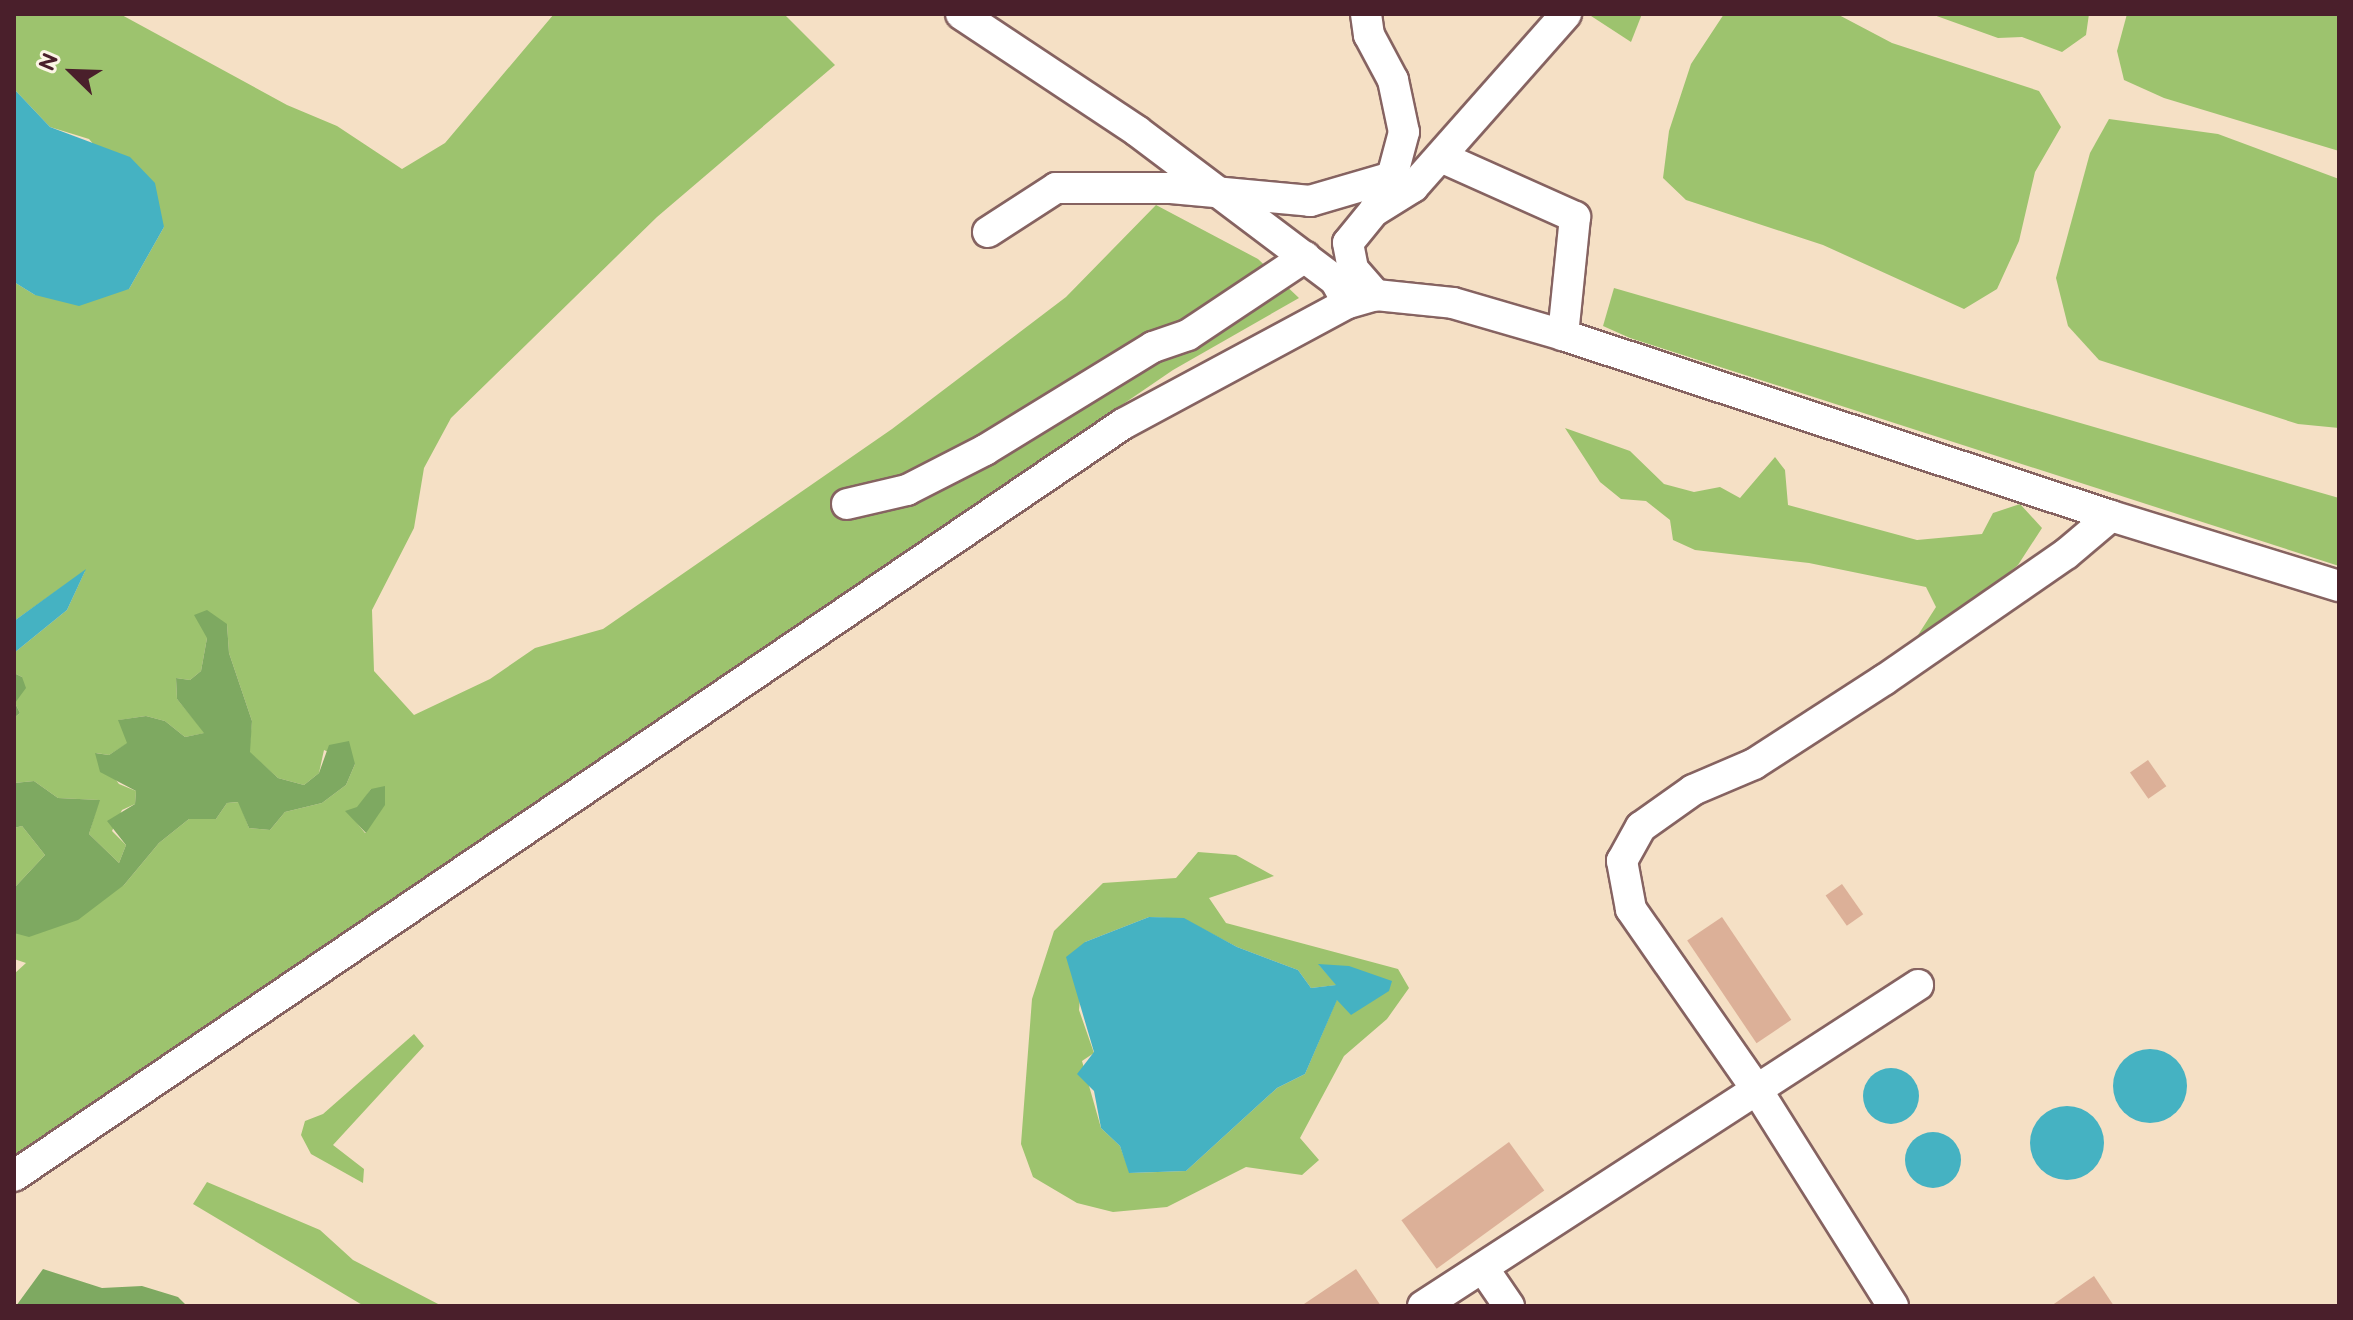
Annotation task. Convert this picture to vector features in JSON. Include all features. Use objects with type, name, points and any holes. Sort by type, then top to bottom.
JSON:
[{"type":"street","points":[[961,14],[1137,131],[1362,299]]},
{"type":"street","points":[[1362,299],[1348,243],[1374,211],[1392,177],[1404,132],[1393,80],[1369,35],[1366,14]]},
{"type":"street","points":[[1374,211],[1413,187],[1566,14]]},
{"type":"street","points":[[1441,157],[1575,217],[1563,335]]},
{"type":"street","points":[[988,232],[1056,188],[1220,193],[1310,201],[1392,177]]},
{"type":"street","points":[[847,504],[907,490],[985,450],[1153,347],[1188,335],[1305,257]]},
{"type":"street","points":[[14,1176],[1123,424],[1362,299],[1453,303],[1563,335],[2111,516],[2339,586]]},
{"type":"street","points":[[1893,1306],[1755,1087],[1631,909],[1622,861],[1641,827],[1693,790],[1754,764],[1884,680],[2066,554],[2111,516]]},
{"type":"street","points":[[1423,1306],[1755,1087],[1918,985]]},
{"type":"street","points":[[1483,1268],[1509,1306]]},
{"type":"green space","points":[[14,14],[120,14],[287,105],[337,126],[402,169],[445,143],[554,14],[784,14],[835,65],[657,217],[451,418],[424,468],[414,528],[372,610],[374,671],[414,715],[490,679],[535,648],[603,629],[892,429],[1066,297],[1156,205],[1258,259],[1299,298],[1173,370],[14,1161],[14,974],[26,963],[14,959],[14,933],[124,885],[159,843],[189,819],[216,819],[227,803],[239,802],[249,828],[270,830],[285,812],[322,803],[346,785],[355,764],[324,750],[319,773],[304,785],[278,778],[249,752],[252,721],[229,653],[227,624],[207,638],[201,671],[190,680],[176,678],[177,699],[205,733],[185,737],[165,721],[146,716],[119,720],[128,743],[109,755],[96,753],[119,784],[136,791],[135,804],[122,810],[112,831],[126,845],[119,863],[89,834],[99,800],[58,798],[34,781],[14,783],[14,718],[20,713],[15,703],[22,677],[14,673],[14,653],[67,610],[85,571],[14,621],[14,282],[35,295],[129,289],[164,227],[89,139],[50,127],[14,89]],"holes":[[[371,789],[366,833],[352,817]]]},
{"type":"green space","points":[[1588,14],[1642,14],[1631,42]]},
{"type":"green space","points":[[1724,14],[1837,14],[1892,43],[2039,91],[2061,127],[2035,172],[2019,241],[1997,289],[1964,309],[1823,245],[1686,200],[1663,178],[1669,131],[1691,64]]},
{"type":"green space","points":[[1931,14],[2089,14],[2086,35],[2062,52],[2022,37],[1998,38]]},
{"type":"green space","points":[[2127,14],[2339,14],[2339,151],[2164,98],[2124,80],[2117,51]]},
{"type":"green space","points":[[2109,119],[2218,134],[2339,179],[2339,428],[2298,424],[2099,360],[2068,326],[2056,278],[2090,153]]},
{"type":"green space","points":[[1614,288],[2339,498],[2339,566],[1630,338],[1603,326]]},
{"type":"green space","points":[[1565,428],[1630,451],[1664,484],[1694,492],[1720,487],[1740,498],[1775,457],[1785,470],[1788,505],[1917,540],[1982,534],[1993,513],[2020,504],[2042,528],[2018,565],[1933,635],[1911,646],[1936,607],[1926,587],[1809,563],[1695,550],[1673,540],[1670,520],[1646,501],[1621,499],[1600,482]]},
{"type":"green space","points":[[207,610],[227,624],[229,653],[252,721],[250,752],[278,778],[304,785],[319,773],[329,745],[349,741],[355,764],[346,785],[322,803],[285,812],[270,830],[249,828],[238,802],[227,803],[216,819],[189,819],[159,843],[124,885],[78,920],[29,937],[14,933],[16,886],[45,855],[22,826],[14,828],[14,783],[34,781],[58,798],[100,800],[89,834],[119,863],[126,845],[107,821],[135,804],[136,791],[100,772],[95,753],[109,755],[127,743],[118,720],[146,716],[165,721],[185,737],[204,733],[177,699],[176,678],[190,680],[201,671],[207,638],[194,615]]},
{"type":"green space","points":[[14,673],[22,677],[26,688],[15,703],[20,713],[14,718]]},
{"type":"green space","points":[[385,786],[385,805],[366,833],[345,811],[357,807],[371,789]]},
{"type":"green space","points":[[22,826],[45,855],[16,886],[14,919],[14,828]]},
{"type":"green space","points":[[1198,852],[1236,855],[1274,876],[1209,898],[1226,923],[1398,969],[1409,988],[1387,1019],[1344,1056],[1300,1138],[1319,1160],[1302,1175],[1246,1167],[1167,1207],[1113,1212],[1077,1203],[1033,1177],[1021,1144],[1032,999],[1054,931],[1103,883],[1176,878]],"holes":[[[1149,917],[1184,919],[1237,947],[1298,970],[1311,988],[1337,985],[1319,965],[1388,991],[1337,999],[1305,1074],[1277,1088],[1186,1171],[1130,1173],[1120,1146],[1101,1128],[1082,1061],[1094,1053],[1079,1010],[1085,942]]]},
{"type":"green space","points":[[414,1034],[424,1046],[333,1145],[364,1169],[363,1183],[311,1154],[301,1135],[305,1121],[323,1114]]},
{"type":"green space","points":[[207,1182],[320,1230],[353,1260],[442,1306],[364,1306],[193,1204]]},
{"type":"green space","points":[[43,1269],[102,1288],[142,1286],[178,1297],[187,1306],[16,1306]]},
{"type":"water","points":[[14,89],[50,127],[130,157],[155,183],[164,227],[129,289],[79,306],[35,295],[14,282]]},
{"type":"water","points":[[86,569],[67,610],[14,653],[14,621]]},
{"type":"water","points":[[1149,917],[1184,918],[1237,947],[1298,970],[1311,988],[1336,985],[1318,964],[1349,966],[1392,981],[1389,991],[1351,1015],[1337,1000],[1305,1074],[1277,1088],[1186,1171],[1129,1173],[1120,1146],[1101,1128],[1094,1091],[1077,1074],[1094,1052],[1066,957],[1085,942]]},
{"type":"water","points":[[2150,1049],[2164,1052],[2176,1060],[2184,1072],[2187,1086],[2184,1100],[2176,1112],[2164,1120],[2150,1123],[2136,1120],[2124,1112],[2116,1100],[2113,1086],[2116,1072],[2124,1060],[2136,1052]]},
{"type":"water","points":[[1891,1068],[1911,1076],[1919,1096],[1911,1116],[1891,1124],[1871,1116],[1863,1096],[1871,1076]]},
{"type":"water","points":[[2067,1106],[2081,1109],[2093,1117],[2101,1129],[2104,1143],[2101,1157],[2093,1169],[2081,1177],[2067,1180],[2053,1177],[2041,1169],[2033,1157],[2030,1143],[2033,1129],[2041,1117],[2053,1109]]},
{"type":"water","points":[[1933,1132],[1953,1140],[1961,1160],[1953,1180],[1933,1188],[1913,1180],[1905,1160],[1913,1140]]},
{"type":"building","points":[[2148,760],[2166,786],[2148,799],[2130,773]]},
{"type":"building","points":[[1842,884],[1863,914],[1847,926],[1826,895]]},
{"type":"building","points":[[1722,917],[1791,1020],[1757,1043],[1687,940]]},
{"type":"building","points":[[1509,1142],[1544,1191],[1437,1269],[1401,1220]]},
{"type":"building","points":[[1356,1269],[1381,1306],[1301,1306]]},
{"type":"building","points":[[2094,1276],[2114,1306],[2051,1306]]}]
